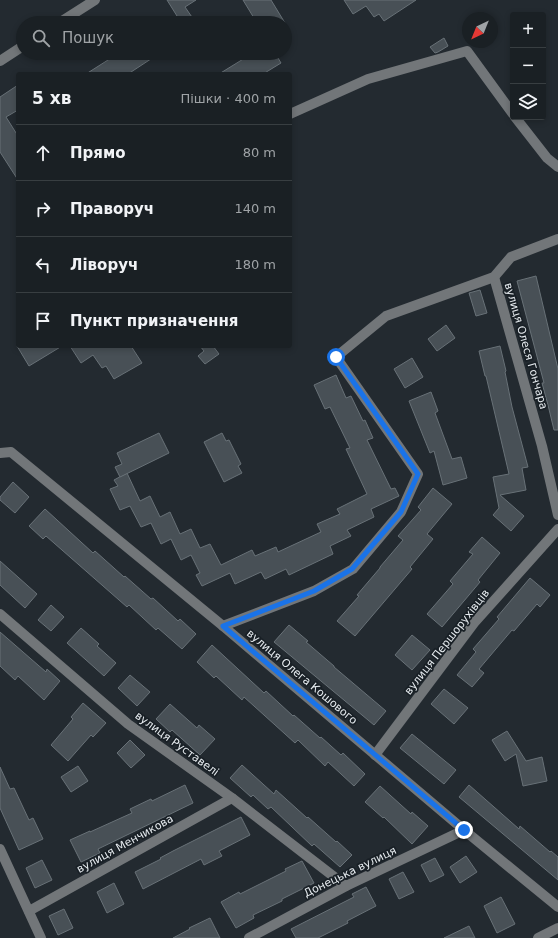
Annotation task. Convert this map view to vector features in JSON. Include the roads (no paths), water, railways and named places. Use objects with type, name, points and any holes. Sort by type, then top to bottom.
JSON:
[{"type":"street","points":[[70,16],[95,0]]},
{"type":"street","points":[[0,61],[16,51]]},
{"type":"street","points":[[292,113],[368,79],[467,51],[510,110]]},
{"type":"street","points":[[517,120],[547,158],[558,167]]},
{"type":"street","points":[[223,626],[314,591],[352,569],[401,512],[418,474],[336,357],[386,316],[494,277],[511,257],[558,239]]},
{"type":"street","name":"вулиця Олеся Гончара","points":[[494,277],[542,446],[558,515]]},
{"type":"street","name":"вулиця Олега Кошового","points":[[0,454],[11,452],[223,626],[464,830],[558,907]]},
{"type":"street","name":"вулиця Першорухівців","points":[[375,755],[474,623],[558,529]]},
{"type":"street","name":"вулиця Руставелі","points":[[0,614],[128,724],[232,798],[346,886]]},
{"type":"street","name":"вулиця Менчикова","points":[[29,911],[232,798]]},
{"type":"street","name":"Донецька вулиця","points":[[249,938],[346,886],[464,830]]},
{"type":"street","points":[[0,849],[42,938]]},
{"type":"street","points":[[538,938],[558,928]]}]
